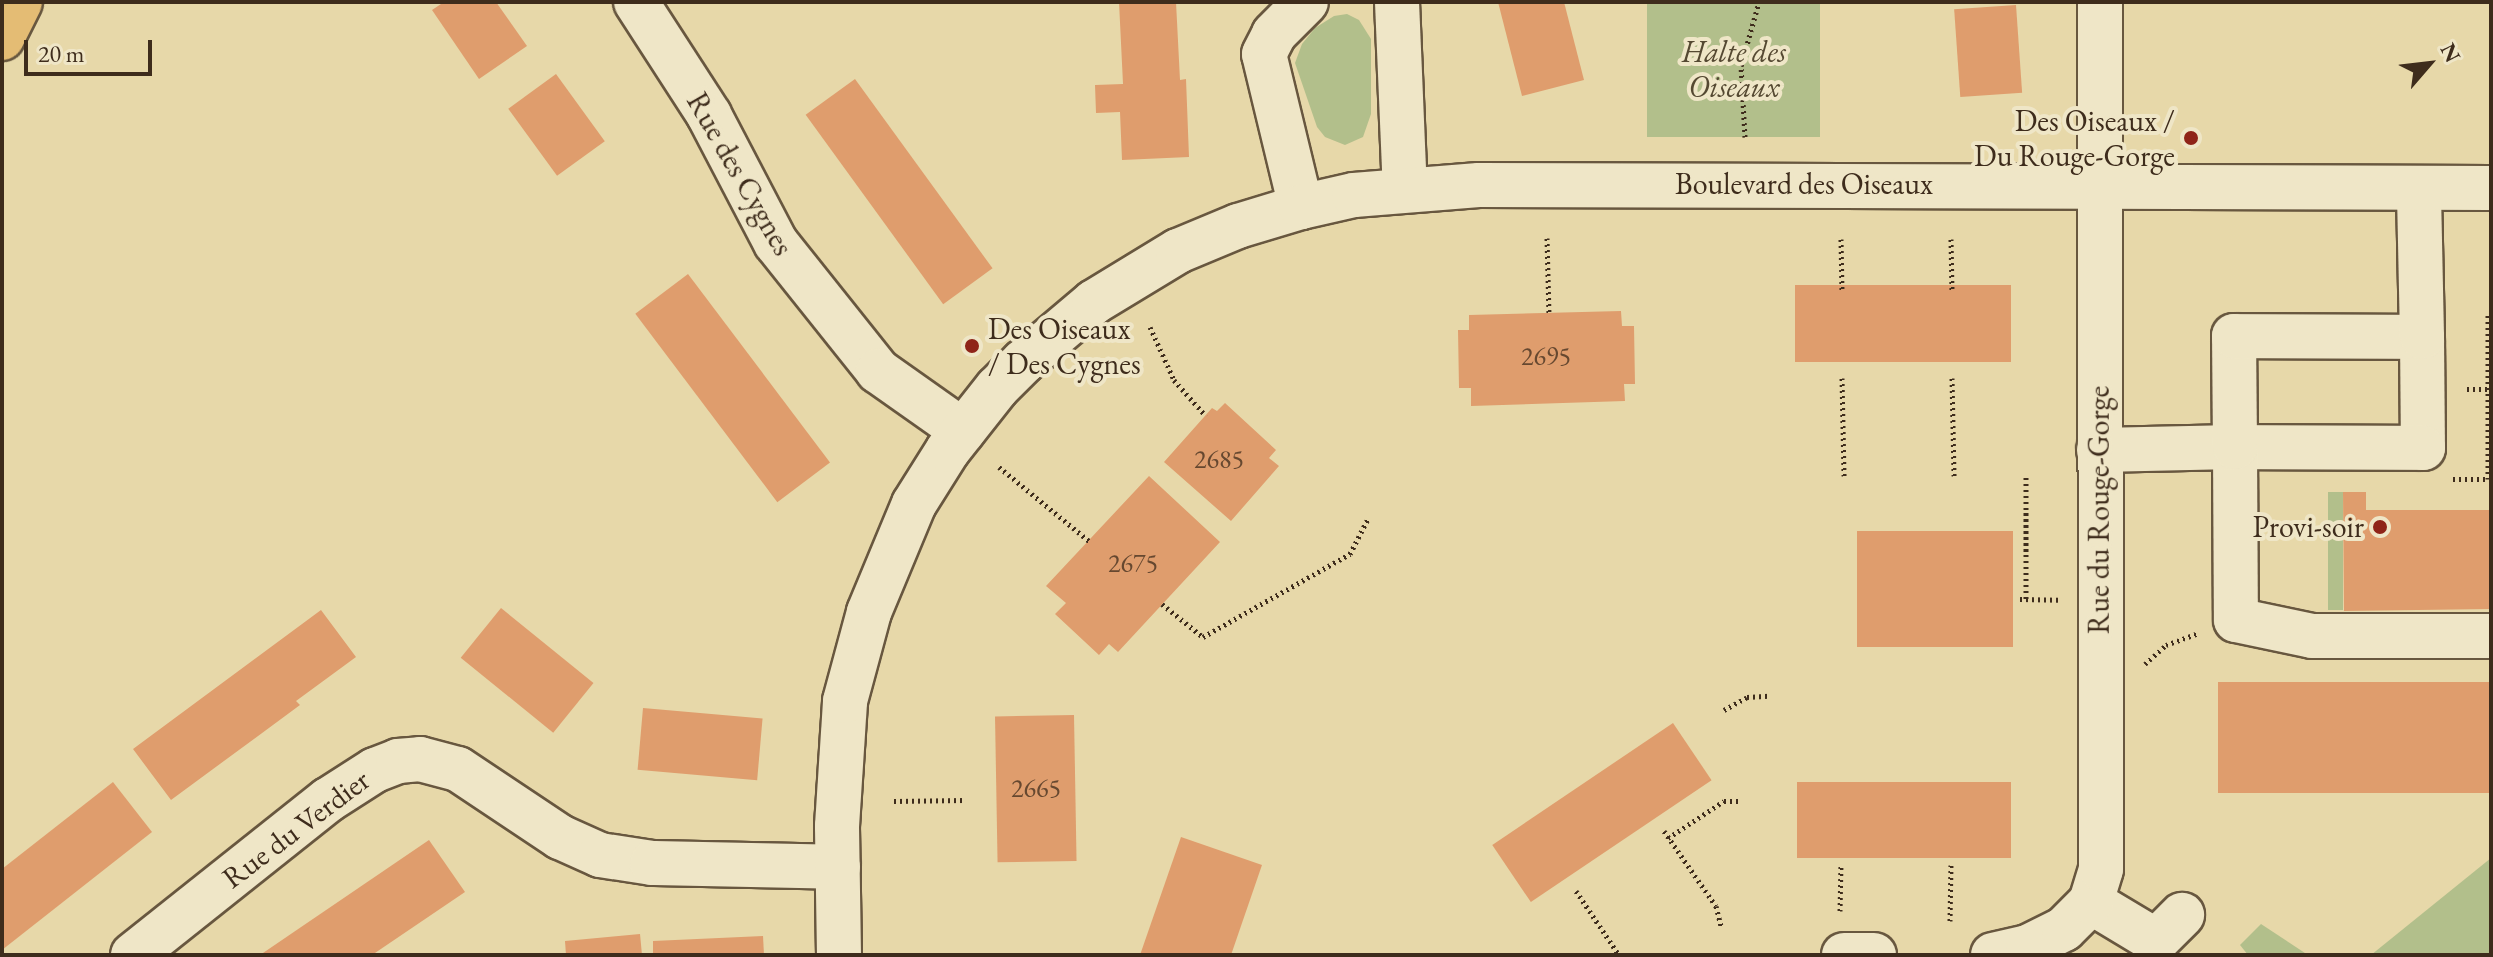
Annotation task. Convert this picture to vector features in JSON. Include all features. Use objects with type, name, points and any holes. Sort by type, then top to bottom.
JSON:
[{"type":"main road","points":[[2,38],[20,2]]},
{"type":"street","name":"Rue des Cygnes","points":[[636,2],[709,115],[776,243],[878,371],[963,431]]},
{"type":"street","points":[[1301,207],[1264,54],[1274,34],[1306,2]]},
{"type":"street","points":[[1397,2],[1405,190]]},
{"type":"street","name":"Rue du Rouge-Gorge","points":[[2091,902],[2102,859],[2098,187],[2100,2]]},
{"type":"street","name":"Boulevard des Oiseaux","points":[[839,955],[841,725],[858,644],[880,580],[914,504],[963,431],[1023,362],[1104,295],[1160,260],[1210,236],[1301,207],[1354,195],[1554,183],[2491,188]]},
{"type":"street","points":[[2099,450],[2423,448],[2419,189]]},
{"type":"street","points":[[2422,337],[2234,336],[2236,620],[2312,636],[2491,636]]},
{"type":"street","name":"Rue du Verdier","points":[[133,955],[328,800],[375,770],[398,761],[420,759],[458,769],[560,837],[600,855],[652,863],[838,867]]},
{"type":"street","points":[[1993,955],[2011,953],[2054,935],[2091,902],[2156,941],[2182,915]]},
{"type":"street","points":[[1842,938],[1874,955]]},
{"type":"path","points":[[1745,137],[1741,66],[1759,2]]},
{"type":"path","points":[[1547,238],[1549,313]]},
{"type":"path","points":[[1841,239],[1842,290]]},
{"type":"path","points":[[1951,239],[1952,292]]},
{"type":"path","points":[[1150,327],[1183,395],[1206,416]]},
{"type":"path","points":[[1842,378],[1844,476]]},
{"type":"path","points":[[1952,378],[1954,476]]},
{"type":"path","points":[[999,467],[1089,541]]},
{"type":"path","points":[[2026,476],[2023,599],[2066,600]]},
{"type":"path","points":[[1162,604],[1203,637],[1350,554],[1368,519]]},
{"type":"path","points":[[2142,669],[2166,645],[2236,620]]},
{"type":"path","points":[[1724,710],[1747,697],[1769,696]]},
{"type":"path","points":[[894,801],[965,800]]},
{"type":"path","points":[[1668,838],[1724,801],[1740,801]]},
{"type":"path","points":[[1664,831],[1716,906],[1721,926]]},
{"type":"path","points":[[1841,864],[1842,938]]},
{"type":"path","points":[[1950,921],[1951,865]]},
{"type":"path","points":[[1576,891],[1619,955]]},
{"type":"green space","name":"Halte des Oiseaux","points":[[1647,2],[1820,2],[1820,137],[1647,137]]},
{"type":"green space","points":[[1347,14],[1359,20],[1371,39],[1371,114],[1363,137],[1345,145],[1325,137],[1317,127],[1295,63],[1302,44],[1315,28],[1334,16]]},
{"type":"green space","points":[[2328,492],[2343,492],[2343,610],[2328,610]]},
{"type":"green space","points":[[2491,858],[2491,955],[2371,955]]},
{"type":"green space","points":[[2261,924],[2308,955],[2248,955],[2240,945]]},
{"type":"building","points":[[444,2],[496,2],[527,46],[479,79],[432,10]]},
{"type":"building","points":[[1119,2],[1176,2],[1180,80],[1186,79],[1189,157],[1122,160],[1120,112],[1096,113],[1095,85],[1123,84]]},
{"type":"building","points":[[1498,2],[1564,2],[1584,80],[1522,96]]},
{"type":"building","points":[[2016,5],[2022,93],[1960,97],[1954,9]]},
{"type":"building","points":[[556,74],[605,141],[557,176],[508,109]]},
{"type":"building","points":[[855,79],[993,268],[943,304],[806,115]]},
{"type":"building","points":[[688,274],[830,462],[777,502],[635,314]]},
{"type":"building","points":[[1795,285],[2011,285],[2011,362],[1795,362]]},
{"type":"building","points":[[1621,311],[1622,326],[1634,326],[1635,384],[1624,384],[1625,401],[1471,406],[1471,388],[1459,388],[1458,330],[1469,330],[1469,315]]},
{"type":"building","points":[[1225,403],[1276,450],[1269,458],[1279,466],[1231,521],[1164,462],[1212,408],[1217,411]]},
{"type":"building","points":[[1149,476],[1220,542],[1118,652],[1109,644],[1099,655],[1055,614],[1066,603],[1046,586]]},
{"type":"building","points":[[2343,492],[2366,492],[2366,510],[2491,510],[2491,609],[2344,611]]},
{"type":"building","points":[[1857,531],[2013,531],[2013,647],[1857,647]]},
{"type":"building","points":[[501,608],[593,683],[553,733],[461,658]]},
{"type":"building","points":[[321,610],[356,657],[296,701],[300,705],[171,800],[133,749]]},
{"type":"building","points":[[2218,682],[2491,682],[2491,793],[2218,793]]},
{"type":"building","points":[[643,708],[763,718],[757,780],[638,770]]},
{"type":"building","points":[[1074,715],[1077,861],[998,862],[995,716]]},
{"type":"building","points":[[1673,723],[1712,780],[1531,902],[1492,845]]},
{"type":"building","points":[[113,782],[152,832],[2,950],[2,869]]},
{"type":"building","points":[[1797,782],[2011,782],[2011,858],[1797,858]]},
{"type":"building","points":[[1181,837],[1262,865],[1231,955],[1140,955]]},
{"type":"building","points":[[429,840],[465,892],[372,955],[260,955]]},
{"type":"building","points":[[640,934],[642,955],[566,955],[565,941]]},
{"type":"building","points":[[763,936],[764,955],[653,955],[653,941]]},
{"type":"place","name":"Des Oiseaux / Du Rouge-Gorge","points":[[2191,138]]},
{"type":"place","name":"Des Oiseaux / Des Cygnes","points":[[972,346]]},
{"type":"place","name":"Provi-soir","points":[[2380,527]]}]
